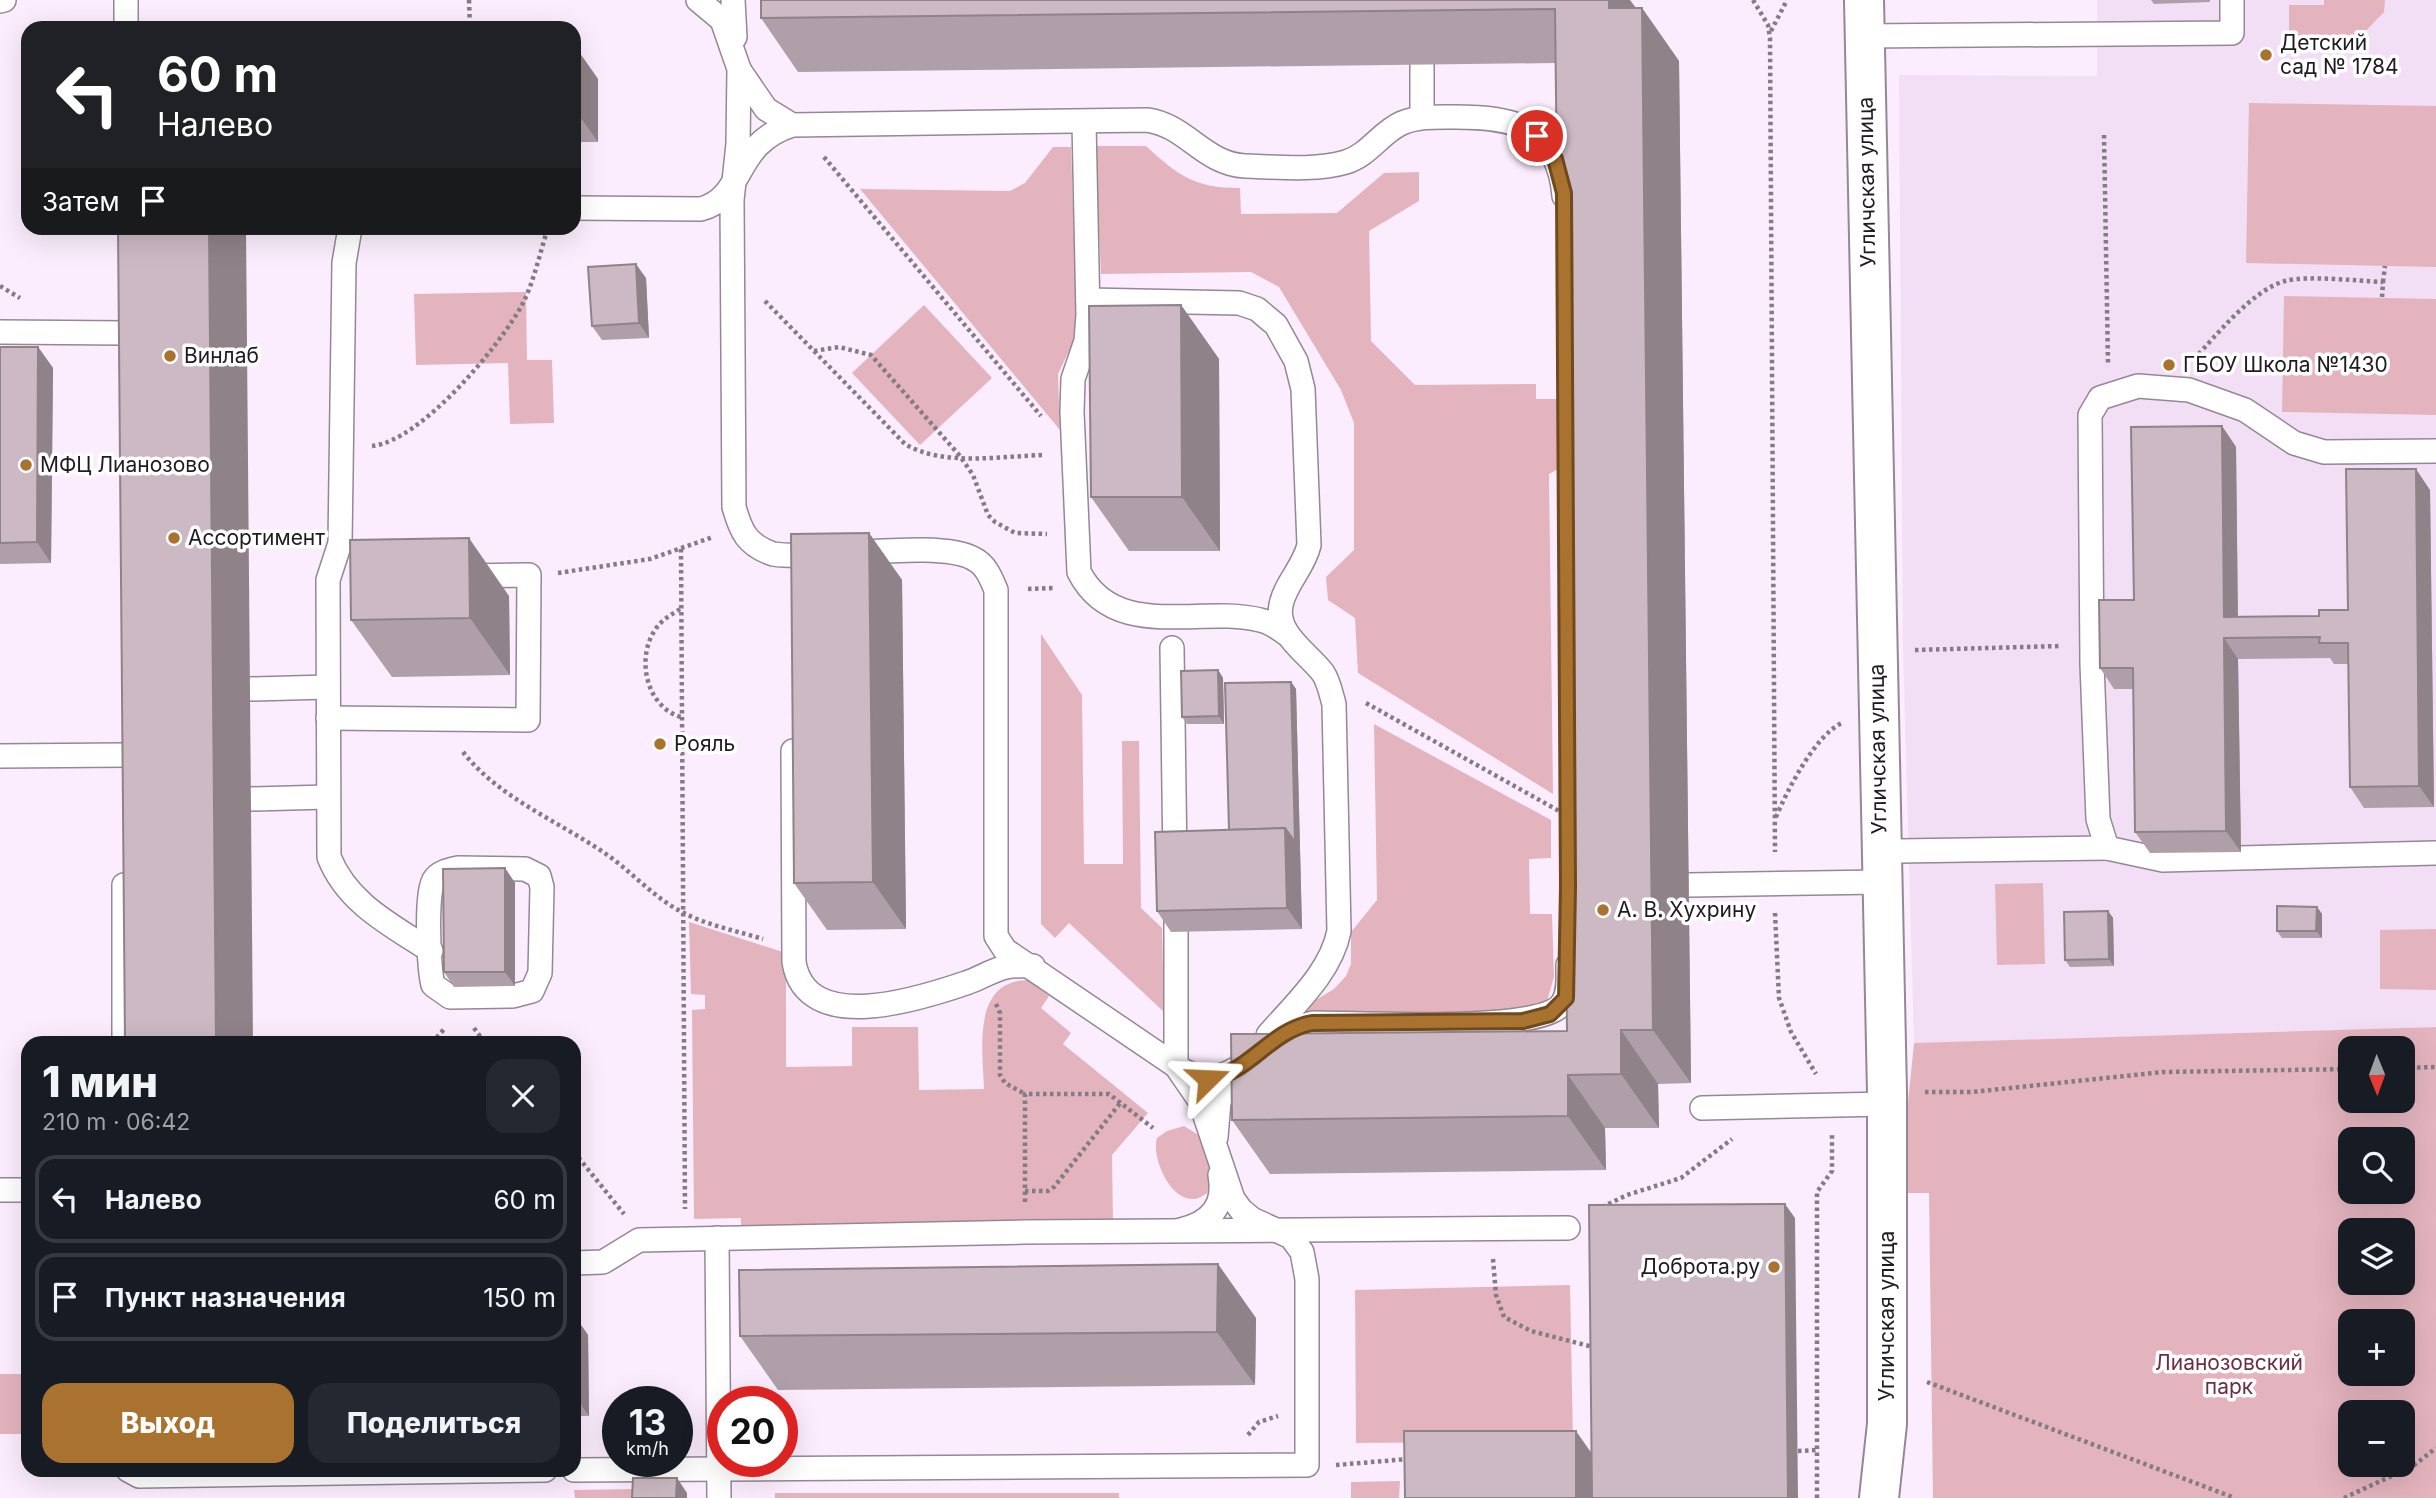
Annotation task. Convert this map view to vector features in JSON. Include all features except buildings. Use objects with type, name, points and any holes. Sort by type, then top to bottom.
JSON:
[{"type":"street","name":"Угличская улица","points":[[1864,18],[1890,866],[1886,1098],[1887,1424],[1878,1498]]},
{"type":"lane","points":[[126,0],[126,21]]},
{"type":"lane","points":[[698,0],[722,20],[738,69],[766,109],[792,125]]},
{"type":"lane","points":[[733,0],[741,100],[734,177],[732,268],[734,507],[741,531],[745,538],[763,550],[792,555],[948,551],[977,560],[989,574],[996,590],[996,936],[993,958],[969,982]]},
{"type":"lane","points":[[1864,18],[2232,33],[2232,0]]},
{"type":"lane","points":[[1422,65],[1422,117]]},
{"type":"lane","points":[[581,208],[701,209],[723,200],[746,157],[767,135],[792,125],[1160,122],[1173,127],[1209,156],[1232,164],[1326,165],[1351,160],[1370,149],[1393,127],[1422,117],[1483,117],[1521,125],[1537,136],[1555,159],[1564,193],[1564,219]]},
{"type":"lane","points":[[1084,122],[1088,300],[1086,341],[1073,379],[1073,454],[1079,572],[1086,587],[1098,598],[1140,615],[1261,620],[1288,635],[1325,675],[1336,724],[1339,931],[1335,949],[1320,973],[1242,1064],[1219,1101],[1218,1160],[1222,1188],[1216,1211],[1198,1225],[1181,1230]]},
{"type":"lane","points":[[349,235],[344,263],[341,543],[328,580],[329,857],[336,875],[364,906],[431,951]]},
{"type":"lane","points":[[1088,300],[1239,303],[1268,317],[1286,341],[1303,389],[1310,519],[1306,561],[1281,604],[1282,618],[1288,635]]},
{"type":"lane","points":[[0,332],[125,323],[125,360]]},
{"type":"lane","points":[[2107,848],[2098,820],[2093,645],[2090,415],[2100,398],[2138,386],[2189,390],[2245,410],[2294,443],[2324,452],[2436,451]]},
{"type":"lane","points":[[792,555],[792,582]]},
{"type":"lane","points":[[328,718],[528,720],[529,575],[449,577]]},
{"type":"lane","points":[[328,580],[355,579]]},
{"type":"lane","points":[[798,1467],[1307,1465],[1307,1270],[1298,1246],[1278,1229],[1252,1219],[1241,1210],[1218,1160],[1200,1101],[1176,1066],[1172,648]]},
{"type":"lane","points":[[250,690],[328,687]]},
{"type":"lane","points":[[124,779],[125,730]]},
{"type":"lane","points":[[793,732],[794,949],[796,976],[809,994],[838,1006],[873,1006],[969,982],[1004,967],[1032,966]]},
{"type":"lane","points":[[0,756],[125,755]]},
{"type":"lane","points":[[251,799],[327,796]]},
{"type":"lane","points":[[1689,885],[1775,884],[1890,866],[2107,848],[2163,860],[2436,853]]},
{"type":"lane","points":[[124,869],[124,1036]]},
{"type":"lane","points":[[458,869],[525,869],[539,876],[542,887],[540,973],[532,991],[513,996],[444,995],[432,979],[431,951],[429,899],[432,883],[440,874],[458,869]]},
{"type":"lane","points":[[996,936],[1004,950],[1032,966],[1133,1039],[1195,1077],[1208,1079],[1231,1074],[1266,1044],[1296,1026],[1312,1023],[1496,1023],[1544,1016],[1560,1007],[1566,998],[1568,948]]},
{"type":"lane","points":[[1702,1108],[1832,1106],[1886,1098]]},
{"type":"lane","points":[[0,1190],[21,1190]]},
{"type":"lane","points":[[581,1263],[603,1262],[639,1240],[685,1238],[1568,1227]]},
{"type":"lane","points":[[716,1238],[718,1386]]},
{"type":"lane","points":[[581,1469],[707,1467]]},
{"type":"lane","points":[[719,1477],[719,1498]]},
{"type":"path","points":[[469,0],[470,21]]},
{"type":"path","points":[[1753,0],[1770,35],[1776,971],[1779,998],[1791,1032],[1811,1062],[1832,1106],[1832,1171],[1817,1192],[1817,1498]]},
{"type":"path","points":[[1770,35],[1787,0]]},
{"type":"path","points":[[792,125],[814,145],[1073,454]]},
{"type":"path","points":[[2104,135],[2109,396]]},
{"type":"path","points":[[342,460],[347,449],[380,445],[414,428],[499,344],[524,301],[546,235]]},
{"type":"path","points":[[2382,298],[2385,266]]},
{"type":"path","points":[[732,268],[905,444],[924,454],[1073,454]]},
{"type":"path","points":[[2167,388],[2240,312],[2263,293],[2285,281],[2383,282]]},
{"type":"path","points":[[814,351],[839,347],[871,355],[960,456],[973,475],[988,515],[1003,528],[1027,535],[1076,533]]},
{"type":"path","points":[[529,575],[624,565],[741,531]]},
{"type":"path","points":[[681,549],[685,1238]]},
{"type":"path","points":[[996,590],[1086,587]]},
{"type":"path","points":[[681,608],[654,631],[646,666],[652,694],[666,710],[681,717]]},
{"type":"path","points":[[1903,650],[2093,645]]},
{"type":"path","points":[[1325,675],[1397,722],[1568,816]]},
{"type":"path","points":[[442,719],[467,757],[522,804],[556,821],[608,855],[640,884],[683,913],[794,949]]},
{"type":"path","points":[[1774,821],[1786,792],[1825,736],[1846,721]]},
{"type":"path","points":[[969,982],[999,1009],[1000,1075],[1005,1083],[1025,1094],[1106,1094],[1121,1102],[1153,1128]]},
{"type":"path","points":[[438,1036],[445,1028]]},
{"type":"path","points":[[2415,1068],[2436,1068]]},
{"type":"path","points":[[1886,1098],[2163,1072],[2338,1069]]},
{"type":"path","points":[[1025,1094],[1025,1232]]},
{"type":"path","points":[[1025,1191],[1054,1187],[1121,1102]]},
{"type":"path","points":[[1595,1214],[1627,1195],[1681,1178],[1742,1129],[1782,1107]]},
{"type":"path","points":[[581,1160],[621,1208],[639,1240]]},
{"type":"path","points":[[1489,1228],[1496,1295],[1504,1317],[1531,1331],[1593,1347]]},
{"type":"path","points":[[1592,1334],[1593,1355]]},
{"type":"path","points":[[1887,1367],[2235,1498]]},
{"type":"path","points":[[1242,1466],[1250,1431],[1259,1422],[1296,1407],[1307,1388]]},
{"type":"path","points":[[2344,1498],[2413,1466],[2436,1448]]},
{"type":"path","points":[[1798,1451],[1817,1450]]},
{"type":"path","points":[[1307,1465],[1345,1465],[1411,1459]]},
{"type":"shaded area","name":"ГБОУ Школа №1430","points":[[2097,0],[2436,0],[2436,1027],[1914,1043],[1903,650],[1899,75],[2097,76]]},
{"type":"green space","points":[[2324,0],[2385,0],[2384,12],[2359,38],[2289,36],[2289,5],[2324,5]]},
{"type":"green space","points":[[2249,103],[2436,106],[2436,267],[2246,263]]},
{"type":"green space","points":[[1095,146],[1146,146],[1178,172],[1199,183],[1240,188],[1241,214],[1337,213],[1384,173],[1419,172],[1419,201],[1369,231],[1371,341],[1415,385],[1536,384],[1536,399],[1560,399],[1560,468],[1549,474],[1553,794],[1358,673],[1355,618],[1328,600],[1326,577],[1354,550],[1354,423],[1341,390],[1279,287],[1251,272],[1101,274]]},
{"type":"green space","points":[[1053,147],[1071,147],[1077,334],[1058,374],[1060,430],[860,189],[1010,191],[1025,183]]},
{"type":"green space","points":[[526,292],[527,360],[552,360],[554,423],[510,424],[508,363],[416,365],[414,294]]},
{"type":"green space","points":[[2284,296],[2436,299],[2436,415],[2282,412]]},
{"type":"green space","points":[[924,305],[992,378],[920,445],[852,373]]},
{"type":"green space","points":[[1041,634],[1082,695],[1084,864],[1123,864],[1122,741],[1139,741],[1141,908],[1162,928],[1164,1012],[1069,923],[1055,938],[1041,924]]},
{"type":"green space","points":[[1374,724],[1551,820],[1551,858],[1529,859],[1530,914],[1552,914],[1554,977],[1547,1001],[1520,1012],[1291,1015],[1334,989],[1346,976],[1351,964],[1351,932],[1377,900]]},
{"type":"green space","points":[[2043,883],[2045,964],[1997,965],[1995,884]]},
{"type":"green space","points":[[689,922],[786,953],[786,1067],[852,1066],[852,1027],[918,1027],[919,1090],[984,1089],[982,1038],[989,1005],[997,992],[1010,983],[1028,980],[1049,996],[1041,1008],[1071,1033],[1063,1044],[1148,1113],[1112,1155],[1113,1222],[741,1226],[741,1218],[694,1219],[692,1010],[705,1009],[705,995],[691,994]]},
{"type":"green space","points":[[2436,929],[2436,990],[2380,989],[2380,930]]},
{"type":"green space","name":"Лианозовский парк","points":[[2436,1027],[2436,1498],[1933,1498],[1929,1193],[1899,1193],[1914,1043]]},
{"type":"green space","points":[[1184,1126],[1205,1139],[1212,1160],[1209,1192],[1196,1199],[1185,1198],[1170,1186],[1157,1156],[1157,1138],[1167,1131]]},
{"type":"green space","points":[[1570,1285],[1573,1441],[1356,1443],[1355,1290]]},
{"type":"green space","points":[[0,1374],[21,1374],[21,1434],[0,1434]]},
{"type":"green space","points":[[1400,1481],[1399,1498],[1351,1498],[1351,1482]]},
{"type":"green space","points":[[634,1489],[634,1498],[575,1498],[574,1490]]},
{"type":"green space","points":[[775,1493],[1119,1493],[1119,1498],[775,1498]]},
{"type":"place","name":"Детский сад № 1784","points":[[2266,55]]},
{"type":"place","name":"Винлаб","points":[[170,356]]},
{"type":"place","name":"ГБОУ Школа №1430","points":[[2169,365]]},
{"type":"place","name":"МФЦ Лианозово","points":[[26,465]]},
{"type":"place","name":"Ассортимент","points":[[174,538]]},
{"type":"place","name":"Рояль","points":[[660,744]]},
{"type":"place","name":"А. В. Хухрину","points":[[1603,910]]},
{"type":"place","name":"Доброта.ру","points":[[1774,1267]]},
{"type":"route","points":[[1208,1079],[1231,1074],[1255,1052],[1296,1026],[1312,1023],[1523,1021],[1550,1014],[1560,1007],[1566,998],[1568,887],[1564,193],[1555,159],[1537,136]]}]
